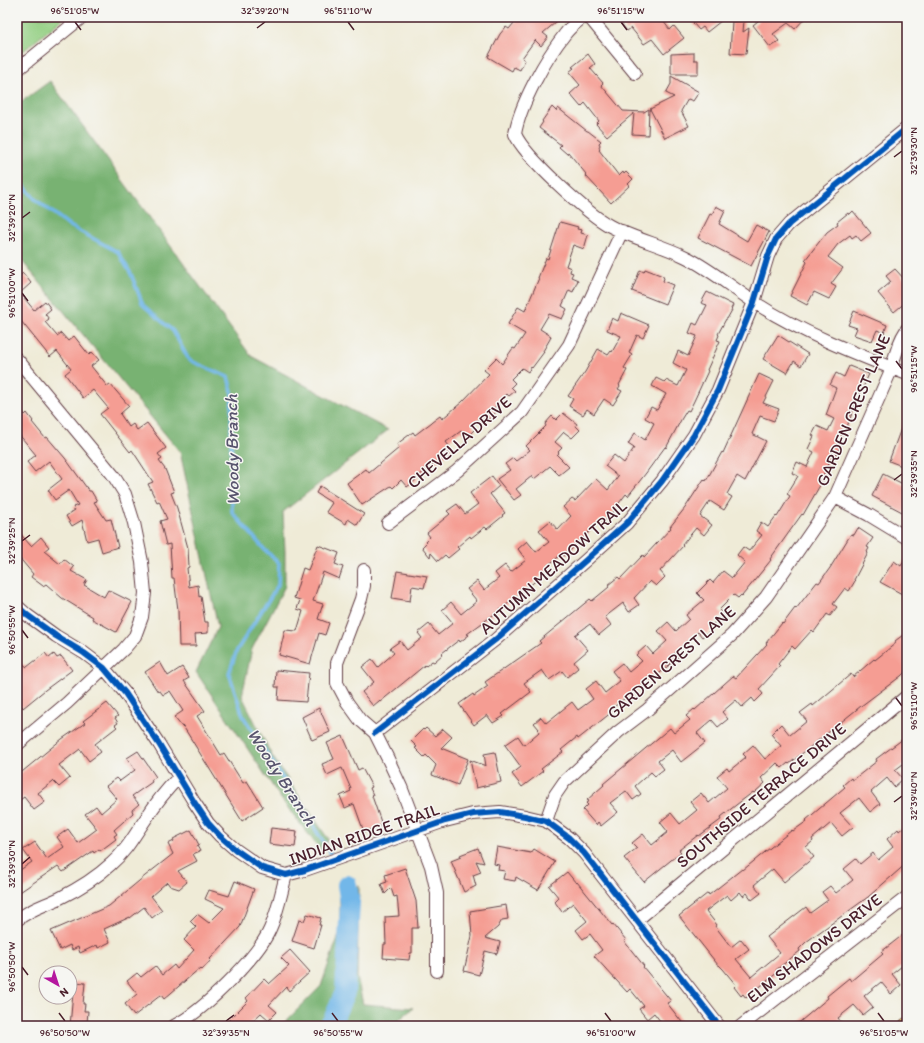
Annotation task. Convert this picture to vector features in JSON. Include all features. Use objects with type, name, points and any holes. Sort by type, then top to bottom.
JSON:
[{"type":"street","points":[[17,70],[82,17]]},
{"type":"street","points":[[583,17],[566,32],[549,58],[524,106],[516,134],[528,152],[551,177],[588,210],[610,226],[686,257],[726,281],[754,302],[782,319],[814,335],[907,374]]},
{"type":"street","points":[[589,17],[635,74]]},
{"type":"street","name":"AUTUMN MEADOW TRAIL","points":[[375,733],[495,640],[627,523],[662,481],[694,435],[718,390],[754,302],[768,256],[776,239],[789,224],[907,128]]},
{"type":"street","name":"CHEVELLA DRIVE","points":[[388,523],[457,470],[522,412],[570,345],[622,231]]},
{"type":"street","name":"GARDEN CREST LANE","points":[[546,821],[555,796],[564,782],[618,732],[647,710],[726,640],[766,597],[835,497],[892,368],[896,351],[907,329]]},
{"type":"street","points":[[17,359],[113,475],[125,494],[134,523],[142,562],[145,593],[142,617],[135,636],[124,649],[67,703],[17,745]]},
{"type":"street","points":[[835,497],[907,538]]},
{"type":"street","points":[[364,570],[364,586],[361,599],[337,663],[337,683],[347,702],[360,720],[375,733],[401,787],[431,866],[437,893],[437,971]]},
{"type":"street","name":"INDIAN RIDGE TRAIL","points":[[17,606],[32,619],[104,668],[125,693],[205,818],[220,836],[236,850],[262,868],[286,875],[323,864],[445,821],[473,814],[500,812],[546,821],[569,838],[584,853],[719,1026]]},
{"type":"street","name":"SOUTHSIDE TERRACE DRIVE","points":[[637,920],[907,696]]},
{"type":"street","points":[[17,920],[27,912],[78,888],[112,863],[130,844],[144,820],[164,792],[179,776]]},
{"type":"street","points":[[174,1026],[199,1010],[253,956],[270,930],[286,875]]},
{"type":"street","name":"ELM SHADOWS DRIVE","points":[[741,1026],[907,897]]},
{"type":"green space","points":[[17,17],[65,17],[17,56]]},
{"type":"green space","points":[[50,81],[251,356],[388,430],[283,512],[285,586],[252,649],[242,696],[272,756],[328,839],[322,852],[282,800],[196,672],[218,627],[180,452],[17,255],[17,105]]},
{"type":"green space","points":[[359,886],[357,977],[363,1004],[413,1008],[392,1026],[281,1026],[321,986],[340,931],[340,893]]},
{"type":"building","points":[[519,17],[562,17],[543,33],[548,37],[541,46],[535,40],[522,58],[525,60],[520,70],[514,67],[512,71],[488,57],[500,34],[506,27],[509,29]]},
{"type":"building","points":[[625,17],[660,17],[670,30],[674,26],[684,38],[664,54],[652,39],[644,44],[631,28],[627,31],[620,22]]},
{"type":"building","points":[[699,17],[726,17],[707,32],[703,27],[699,30],[693,23]]},
{"type":"building","points":[[763,17],[806,17],[795,29],[788,23],[773,34],[779,41],[770,47],[753,25]]},
{"type":"building","points":[[736,19],[744,20],[743,32],[749,28],[746,54],[730,53],[732,21],[736,21]]},
{"type":"building","points":[[694,53],[694,60],[698,60],[698,74],[671,74],[671,54]]},
{"type":"building","points":[[588,54],[595,64],[590,68],[603,83],[601,85],[623,111],[644,112],[649,109],[648,135],[632,134],[634,113],[607,136],[596,124],[599,121],[585,103],[581,107],[570,94],[580,85],[569,72],[574,68],[572,67]]},
{"type":"building","points":[[671,76],[699,92],[693,101],[688,99],[681,111],[689,126],[665,138],[650,109],[674,97],[666,93],[671,84]]},
{"type":"building","points":[[552,107],[556,111],[558,108],[601,141],[599,143],[599,150],[619,176],[623,172],[624,174],[626,172],[633,179],[628,184],[630,185],[611,203],[585,175],[586,174],[568,152],[567,154],[559,147],[561,145],[539,128]]},
{"type":"building","points":[[716,206],[725,211],[719,224],[747,241],[756,225],[769,232],[751,266],[698,238],[710,214],[712,215]]},
{"type":"building","points":[[853,211],[871,233],[861,241],[856,235],[852,238],[850,235],[838,244],[828,257],[843,268],[831,284],[836,287],[829,299],[814,292],[807,305],[790,296],[807,262],[805,260],[827,232],[838,224],[837,222],[848,213],[849,215]]},
{"type":"building","points":[[560,222],[578,227],[577,229],[582,230],[581,233],[588,235],[584,249],[573,245],[566,266],[571,268],[570,272],[573,273],[571,277],[578,280],[573,292],[569,290],[562,306],[567,309],[562,319],[549,314],[540,329],[551,336],[543,351],[544,352],[528,372],[522,368],[511,379],[515,383],[511,387],[515,391],[509,396],[507,394],[493,409],[496,412],[489,419],[484,415],[472,425],[475,429],[467,437],[461,431],[446,442],[452,450],[416,478],[417,479],[407,487],[401,480],[393,488],[391,486],[362,505],[347,483],[366,469],[369,473],[399,448],[397,444],[413,432],[415,435],[440,416],[442,419],[462,402],[489,374],[484,370],[496,358],[502,364],[513,348],[515,349],[525,334],[508,324],[518,307],[525,311],[546,258],[548,259]]},
{"type":"building","points":[[645,269],[663,276],[663,281],[673,285],[665,304],[632,291],[640,270],[644,272]]},
{"type":"building","points":[[895,269],[907,282],[907,301],[894,312],[878,293],[891,282],[886,276]]},
{"type":"building","points":[[23,273],[31,283],[20,293],[34,310],[45,301],[51,309],[45,314],[49,319],[45,322],[57,336],[61,333],[68,341],[74,336],[89,355],[92,352],[99,360],[91,366],[107,386],[110,384],[129,406],[120,414],[129,427],[133,424],[137,430],[147,423],[166,448],[158,454],[162,459],[159,461],[165,469],[174,492],[171,493],[177,508],[188,548],[189,567],[187,568],[189,587],[198,585],[199,597],[201,596],[205,622],[208,622],[208,633],[195,634],[196,646],[179,646],[178,610],[174,578],[172,578],[170,544],[166,545],[160,521],[167,519],[159,501],[157,502],[148,484],[153,482],[132,450],[130,452],[100,414],[108,408],[93,390],[83,398],[65,374],[71,369],[57,351],[50,357],[17,316],[17,278]]},
{"type":"building","points":[[707,292],[733,305],[732,310],[718,334],[717,340],[720,341],[689,411],[687,410],[682,418],[666,448],[665,447],[628,496],[626,494],[603,523],[601,520],[564,556],[562,554],[547,566],[550,569],[500,610],[467,634],[469,635],[460,642],[459,640],[442,653],[443,654],[434,662],[432,661],[426,666],[425,665],[373,706],[362,692],[374,682],[362,667],[372,659],[378,667],[394,653],[390,648],[400,641],[407,650],[422,638],[418,633],[429,624],[438,635],[453,623],[442,610],[451,602],[461,614],[477,601],[467,589],[477,581],[484,590],[499,578],[495,573],[505,565],[511,572],[526,560],[518,549],[527,541],[536,552],[549,542],[539,530],[550,521],[558,530],[571,516],[563,507],[572,499],[575,501],[596,479],[608,490],[618,476],[605,466],[614,455],[624,463],[634,448],[628,444],[635,433],[645,440],[654,423],[645,418],[651,407],[657,410],[666,394],[652,386],[656,378],[664,382],[666,380],[678,386],[686,370],[673,363],[678,351],[688,356],[697,336],[689,333],[693,323],[697,325],[707,305],[701,303]]},
{"type":"building","points":[[854,311],[887,325],[884,333],[877,330],[872,341],[854,335],[857,328],[848,325]]},
{"type":"building","points":[[621,313],[649,325],[643,338],[637,335],[629,353],[632,355],[624,368],[627,370],[619,385],[620,386],[618,389],[622,391],[613,405],[604,399],[594,414],[587,409],[583,415],[569,406],[573,399],[568,396],[585,372],[598,349],[608,355],[611,351],[612,352],[621,336],[607,330],[612,318],[618,321]]},
{"type":"building","points":[[778,335],[808,354],[801,366],[794,361],[787,373],[763,359]]},
{"type":"building","points":[[849,366],[869,374],[846,430],[844,430],[838,444],[841,445],[834,459],[832,458],[823,475],[823,480],[803,515],[802,514],[770,559],[771,560],[742,596],[741,595],[738,598],[734,595],[719,610],[723,614],[711,626],[713,629],[702,637],[698,632],[675,653],[678,657],[668,666],[653,679],[652,677],[610,710],[612,712],[578,739],[577,737],[561,750],[563,752],[541,769],[543,771],[522,787],[512,774],[521,767],[505,745],[518,736],[524,745],[539,732],[539,729],[534,723],[541,717],[546,723],[572,702],[578,710],[593,699],[586,689],[596,681],[605,693],[620,681],[612,671],[622,663],[629,672],[642,661],[636,655],[646,646],[653,654],[667,641],[658,631],[668,622],[676,631],[689,619],[686,615],[704,600],[697,593],[710,580],[713,583],[723,571],[732,578],[745,562],[737,555],[743,547],[749,551],[762,535],[756,531],[761,522],[768,527],[776,516],[777,517],[790,496],[787,494],[798,476],[792,473],[797,462],[807,467],[814,452],[808,449],[814,436],[812,435],[817,426],[828,431],[834,419],[826,415],[836,388],[830,385],[836,373],[844,377]]},
{"type":"building","points":[[759,374],[774,381],[763,403],[779,409],[774,421],[760,416],[752,434],[766,441],[745,481],[737,476],[727,494],[732,497],[724,510],[710,501],[700,516],[712,525],[704,535],[696,528],[682,545],[683,546],[660,571],[665,577],[656,586],[650,581],[634,598],[639,605],[629,612],[623,603],[605,617],[611,625],[599,635],[590,624],[575,635],[588,650],[574,662],[578,668],[567,677],[562,671],[549,680],[542,670],[524,683],[531,692],[502,714],[504,716],[493,723],[487,715],[474,725],[459,704],[488,686],[485,682],[541,643],[539,641],[590,599],[592,601],[609,587],[608,585],[618,577],[620,579],[643,555],[644,557],[671,528],[670,527],[685,508],[704,479],[706,481],[722,452],[723,453]]},
{"type":"building","points":[[17,405],[25,415],[27,413],[33,421],[32,422],[45,438],[47,437],[65,458],[89,491],[91,491],[97,501],[94,502],[106,520],[111,519],[118,547],[102,552],[98,538],[87,541],[82,520],[72,526],[66,516],[75,510],[73,507],[78,505],[69,490],[55,500],[48,490],[62,479],[49,461],[35,472],[27,462],[36,455],[17,432]]},
{"type":"building","points":[[563,413],[577,424],[576,426],[580,430],[572,438],[564,432],[555,442],[562,448],[557,455],[569,467],[559,475],[550,466],[534,479],[532,476],[516,489],[521,495],[514,500],[497,479],[510,470],[505,464],[513,458],[516,461],[530,450],[526,446],[546,426],[545,424],[552,416],[556,420]]},
{"type":"building","points":[[906,415],[907,440],[903,451],[907,453],[907,468],[889,461]]},
{"type":"building","points":[[883,474],[907,486],[907,507],[904,513],[872,496]]},
{"type":"building","points":[[492,476],[499,486],[490,494],[505,513],[502,515],[503,516],[487,529],[485,527],[471,538],[470,536],[457,547],[459,549],[448,558],[445,555],[438,561],[431,553],[430,557],[422,547],[430,537],[427,533],[450,514],[447,511],[457,504],[465,514],[478,504],[470,493]]},
{"type":"building","points":[[320,486],[364,514],[357,525],[348,519],[346,524],[326,512],[332,503],[316,493]]},
{"type":"building","points":[[858,528],[873,538],[867,547],[869,548],[868,553],[854,580],[855,581],[849,591],[845,588],[833,604],[837,607],[830,616],[827,614],[814,632],[812,630],[795,649],[792,646],[778,664],[780,666],[759,689],[763,694],[755,702],[752,698],[742,707],[736,700],[722,712],[728,719],[718,727],[712,720],[697,733],[705,743],[681,762],[672,750],[658,761],[664,769],[655,776],[651,772],[635,786],[641,794],[633,800],[626,791],[610,803],[618,812],[601,826],[598,822],[596,825],[583,810],[588,805],[586,803],[589,801],[587,800],[604,785],[603,784],[670,728],[674,733],[690,720],[686,716],[694,709],[695,710],[733,676],[736,678],[767,644],[766,643],[782,623],[783,624],[795,608],[796,609],[817,582],[819,583],[851,534],[854,535]]},
{"type":"building","points":[[17,530],[31,546],[41,537],[49,547],[44,551],[60,564],[64,559],[74,567],[71,571],[87,580],[84,585],[104,597],[108,590],[132,602],[116,632],[92,619],[93,617],[62,598],[46,584],[43,586],[31,577],[33,574],[17,555]]},
{"type":"building","points":[[318,545],[339,553],[335,564],[343,567],[339,579],[323,572],[313,601],[323,604],[318,619],[329,623],[325,635],[319,633],[310,664],[279,655],[285,630],[297,631],[303,611],[297,609],[300,600],[294,598],[303,568],[308,570]]},
{"type":"building","points":[[907,555],[907,586],[902,594],[880,582],[894,561],[901,566]]},
{"type":"building","points":[[397,571],[427,576],[424,588],[412,586],[410,601],[392,598]]},
{"type":"building","points":[[903,635],[907,639],[907,670],[901,676],[789,764],[788,763],[782,768],[777,763],[761,778],[765,783],[754,793],[753,792],[721,817],[722,819],[679,850],[681,852],[644,882],[624,858],[637,848],[632,843],[643,834],[652,845],[668,832],[660,822],[671,813],[680,824],[697,810],[690,802],[701,793],[709,803],[727,788],[717,776],[727,768],[729,771],[746,757],[743,754],[753,745],[765,759],[781,746],[771,734],[781,724],[790,735],[807,721],[800,713],[812,704],[813,706],[851,674],[853,677],[896,643],[895,641]]},
{"type":"building","points":[[45,653],[49,658],[54,654],[57,658],[61,656],[72,670],[17,711],[17,690],[22,685],[17,680],[17,669],[23,664],[27,667]]},
{"type":"building","points":[[160,662],[168,676],[182,667],[189,678],[184,681],[205,711],[197,716],[221,755],[224,753],[243,783],[247,781],[263,807],[242,821],[183,726],[182,727],[174,717],[183,711],[170,691],[163,695],[160,691],[158,692],[145,672]]},
{"type":"building","points":[[276,670],[309,673],[306,702],[278,700],[279,687],[275,687]]},
{"type":"building","points":[[107,703],[118,716],[115,718],[118,723],[115,725],[117,727],[95,744],[101,752],[89,761],[80,749],[59,765],[70,778],[59,787],[53,781],[38,793],[45,802],[34,810],[24,797],[17,802],[17,776],[62,739],[85,723],[83,721]]},
{"type":"building","points":[[319,708],[330,732],[312,740],[302,717]]},
{"type":"building","points":[[426,728],[435,736],[443,729],[452,737],[441,748],[468,759],[458,785],[432,775],[436,765],[426,755],[424,757],[415,748],[417,747],[411,741],[423,729],[424,730]]},
{"type":"building","points":[[343,736],[358,770],[362,768],[372,787],[370,788],[373,795],[372,796],[382,825],[364,832],[354,804],[345,808],[340,796],[351,791],[342,768],[327,775],[322,764],[334,759],[327,743]]},
{"type":"building","points":[[907,736],[907,761],[895,770],[903,779],[894,787],[887,778],[871,792],[880,804],[870,812],[859,798],[840,813],[853,827],[842,836],[831,823],[812,839],[813,841],[806,847],[814,857],[784,882],[773,869],[754,885],[761,893],[752,900],[747,893],[743,896],[740,892],[731,900],[727,895],[706,911],[731,947],[741,939],[749,949],[736,959],[751,977],[780,953],[767,937],[806,907],[810,913],[828,900],[822,892],[830,886],[836,893],[853,880],[844,869],[856,859],[860,864],[873,853],[878,860],[893,847],[887,839],[898,829],[899,831],[907,824],[907,863],[868,897],[806,942],[799,949],[800,951],[776,970],[778,972],[746,998],[743,994],[741,996],[734,987],[736,985],[679,916],[708,893],[709,895],[742,869],[743,870],[792,830],[793,831],[807,821],[806,820],[845,787],[843,785],[851,778],[852,780],[858,776],[877,761],[876,759]]},
{"type":"building","points":[[138,751],[156,777],[151,780],[152,782],[132,796],[139,804],[132,810],[133,813],[114,830],[117,834],[114,836],[116,839],[100,851],[99,849],[94,853],[93,851],[63,872],[58,866],[17,894],[17,872],[32,862],[23,850],[35,842],[47,859],[64,847],[57,837],[68,829],[78,843],[97,829],[85,814],[96,806],[101,813],[117,799],[106,786],[117,778],[120,781],[135,770],[127,758]]},
{"type":"building","points":[[495,752],[501,782],[476,788],[470,760],[486,766],[484,754]]},
{"type":"building","points":[[271,828],[297,831],[295,847],[269,844]]},
{"type":"building","points":[[191,830],[199,845],[197,846],[200,851],[193,854],[197,861],[178,871],[187,882],[179,889],[170,886],[167,882],[151,896],[162,910],[152,918],[144,907],[130,918],[104,929],[110,942],[98,948],[97,945],[80,953],[78,947],[72,950],[70,945],[60,950],[51,931],[109,906],[173,854],[168,844],[174,841],[173,839]]},
{"type":"building","points":[[497,847],[531,853],[534,849],[555,862],[538,890],[516,877],[515,881],[503,879],[505,871],[498,870],[499,865],[494,864]]},
{"type":"building","points":[[478,848],[484,863],[476,861],[481,872],[473,875],[476,886],[464,892],[451,861],[461,857],[460,855]]},
{"type":"building","points":[[405,868],[416,901],[418,928],[412,928],[412,953],[410,953],[409,960],[383,958],[384,944],[386,944],[385,917],[399,916],[397,896],[394,897],[391,888],[385,894],[381,884],[387,882],[385,875]]},
{"type":"building","points":[[567,872],[626,940],[624,941],[644,966],[643,967],[671,1001],[667,1003],[685,1026],[664,1026],[654,1013],[647,1019],[639,1009],[644,1006],[630,989],[627,992],[594,956],[602,950],[590,934],[583,939],[576,930],[587,921],[573,903],[562,912],[555,902],[559,898],[549,886]]},
{"type":"building","points":[[235,881],[254,889],[240,927],[210,959],[211,960],[202,970],[200,968],[164,999],[161,995],[134,1016],[125,1004],[137,994],[127,981],[137,973],[141,977],[155,966],[162,975],[174,965],[177,969],[194,950],[184,940],[196,927],[190,921],[197,914],[209,923],[224,908],[205,899],[209,890],[229,896]]},
{"type":"building","points":[[506,905],[508,919],[502,920],[498,927],[485,938],[500,942],[497,954],[485,951],[479,975],[464,971],[472,936],[470,911]]},
{"type":"building","points":[[307,914],[321,918],[319,925],[321,925],[314,948],[292,941],[299,920],[304,921]]},
{"type":"building","points":[[904,934],[907,938],[907,962],[892,974],[901,985],[891,994],[881,982],[864,996],[873,1007],[863,1015],[854,1005],[838,1018],[844,1026],[795,1026],[828,998],[827,996],[849,978],[851,981],[883,954],[881,952]]},
{"type":"building","points":[[290,950],[310,972],[289,991],[286,987],[269,1005],[277,1012],[269,1020],[261,1013],[247,1026],[232,1026],[227,1022],[248,1001],[246,998],[264,979],[269,984],[289,966],[281,958]]},
{"type":"building","points":[[78,982],[85,983],[83,1004],[85,1004],[84,1011],[88,1011],[87,1023],[83,1022],[83,1026],[70,1026],[72,1005],[78,1005]]},
{"type":"waterway","name":"Woody Branch","points":[[17,135],[19,180],[35,199],[70,226],[118,252],[131,274],[143,305],[173,331],[189,360],[228,377],[232,391],[232,512],[264,549],[279,563],[278,585],[237,650],[229,673],[243,716],[331,854]]},
{"type":"waterway","name":"Woody Branch","points":[[328,1026],[332,1022],[345,992],[350,903],[347,885]]},
{"type":"cycle path","points":[[375,733],[495,640],[627,523],[662,481],[694,435],[718,390],[754,302],[768,256],[776,239],[789,224],[907,128]]},
{"type":"cycle path","points":[[17,606],[56,636],[84,653],[104,668],[125,693],[159,744],[208,823],[236,850],[262,868],[286,875],[305,870],[445,821],[473,814],[500,812],[546,821],[569,838],[584,853],[719,1026]]}]
